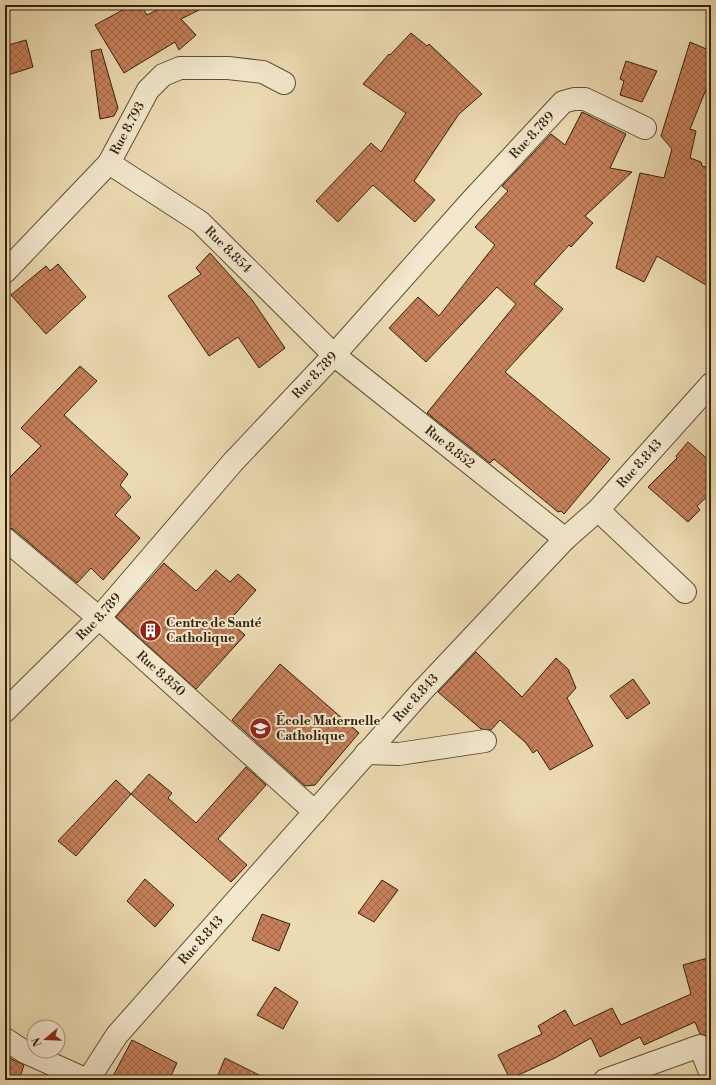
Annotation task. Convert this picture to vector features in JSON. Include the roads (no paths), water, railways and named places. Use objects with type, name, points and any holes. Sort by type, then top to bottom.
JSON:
[{"type":"street","name":"Rue 8.793","points":[[5,272],[109,163],[148,90],[163,75],[180,68],[228,68],[263,72],[284,83]]},
{"type":"street","name":"Rue 8.789","points":[[5,711],[99,618],[233,462],[334,355],[472,200],[563,102],[574,99],[585,99],[645,128]]},
{"type":"street","name":"Rue 8.854","points":[[109,163],[200,222],[334,355]]},
{"type":"street","name":"Rue 8.852","points":[[334,355],[564,539]]},
{"type":"street","name":"Rue 8.843","points":[[87,1080],[117,1035],[421,692],[564,539],[598,510],[711,384]]},
{"type":"street","points":[[598,510],[685,592]]},
{"type":"street","name":"Rue 8.850","points":[[5,539],[99,618],[315,812]]},
{"type":"street","points":[[366,754],[399,754],[485,741]]},
{"type":"street","points":[[5,1039],[25,1052],[87,1080]]},
{"type":"street","points":[[605,1080],[705,1044],[711,1075]]},
{"type":"place","name":"Centre de Santé Catholique","points":[[151,630]]},
{"type":"place","name":"École Maternelle Catholique","points":[[261,728]]}]
